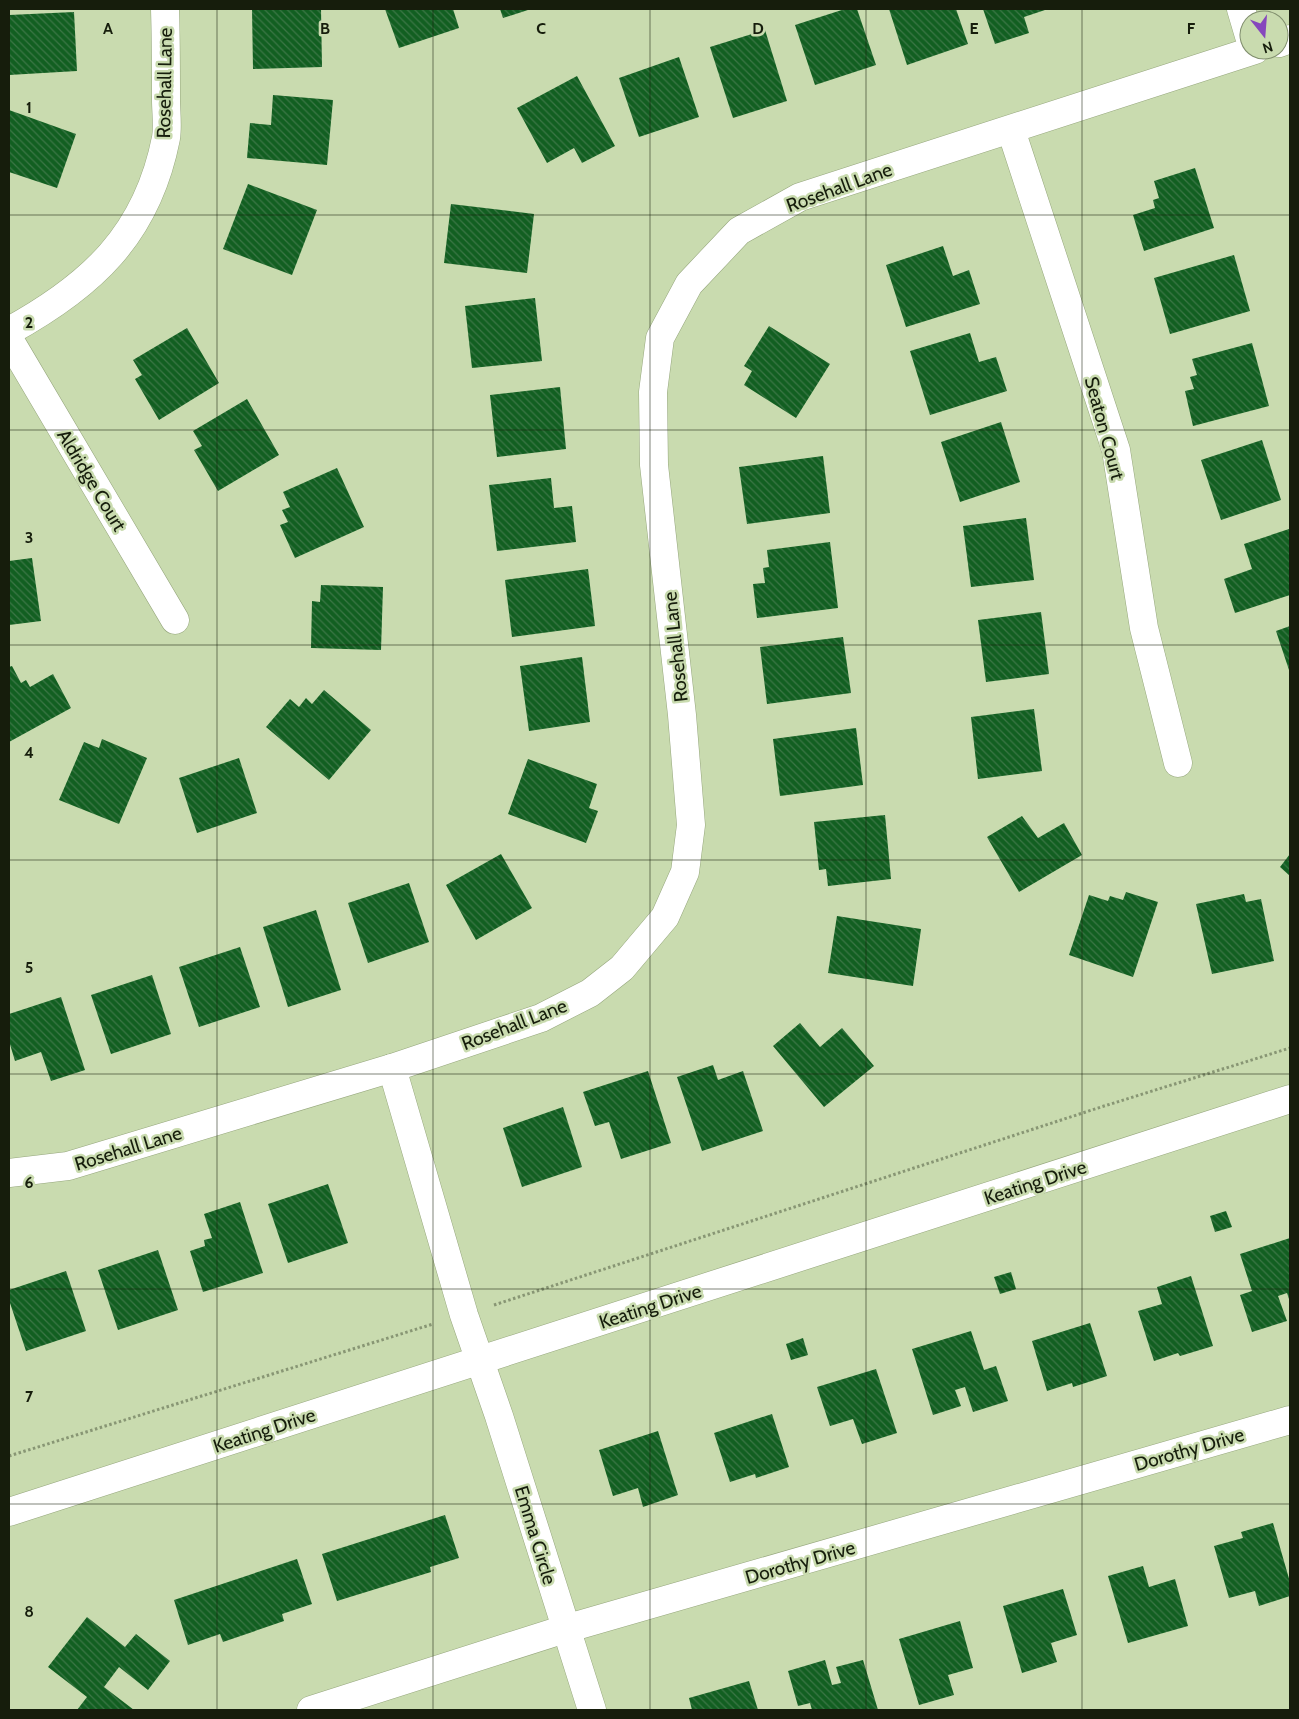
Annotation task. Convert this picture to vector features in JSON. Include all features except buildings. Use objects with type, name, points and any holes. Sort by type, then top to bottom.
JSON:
[{"type":"street","name":"Rosehall Lane","points":[[9,331],[49,308],[82,285],[117,250],[149,196],[166,137],[165,9]]},
{"type":"street","name":"Rosehall Lane","points":[[9,1173],[68,1166],[392,1068],[541,1018],[590,993],[622,968],[665,917],[685,872],[691,825],[682,715],[654,465],[653,392],[660,338],[689,284],[739,231],[800,197],[1239,55]]},
{"type":"street","name":"Seaton Court","points":[[1011,130],[1116,450],[1144,628],[1178,763]]},
{"type":"street","name":"Aldridge Court","points":[[9,339],[175,620]]},
{"type":"street","name":"Emma Circle","points":[[392,1068],[464,1315],[592,1710]]},
{"type":"street","name":"Keating Drive","points":[[9,1512],[1290,1100]]},
{"type":"street","name":"Dorothy Drive","points":[[311,1710],[566,1629],[1290,1420]]},
{"type":"path","points":[[496,1305],[1101,1107],[1290,1048]]},
{"type":"path","points":[[9,1456],[427,1326]]}]
